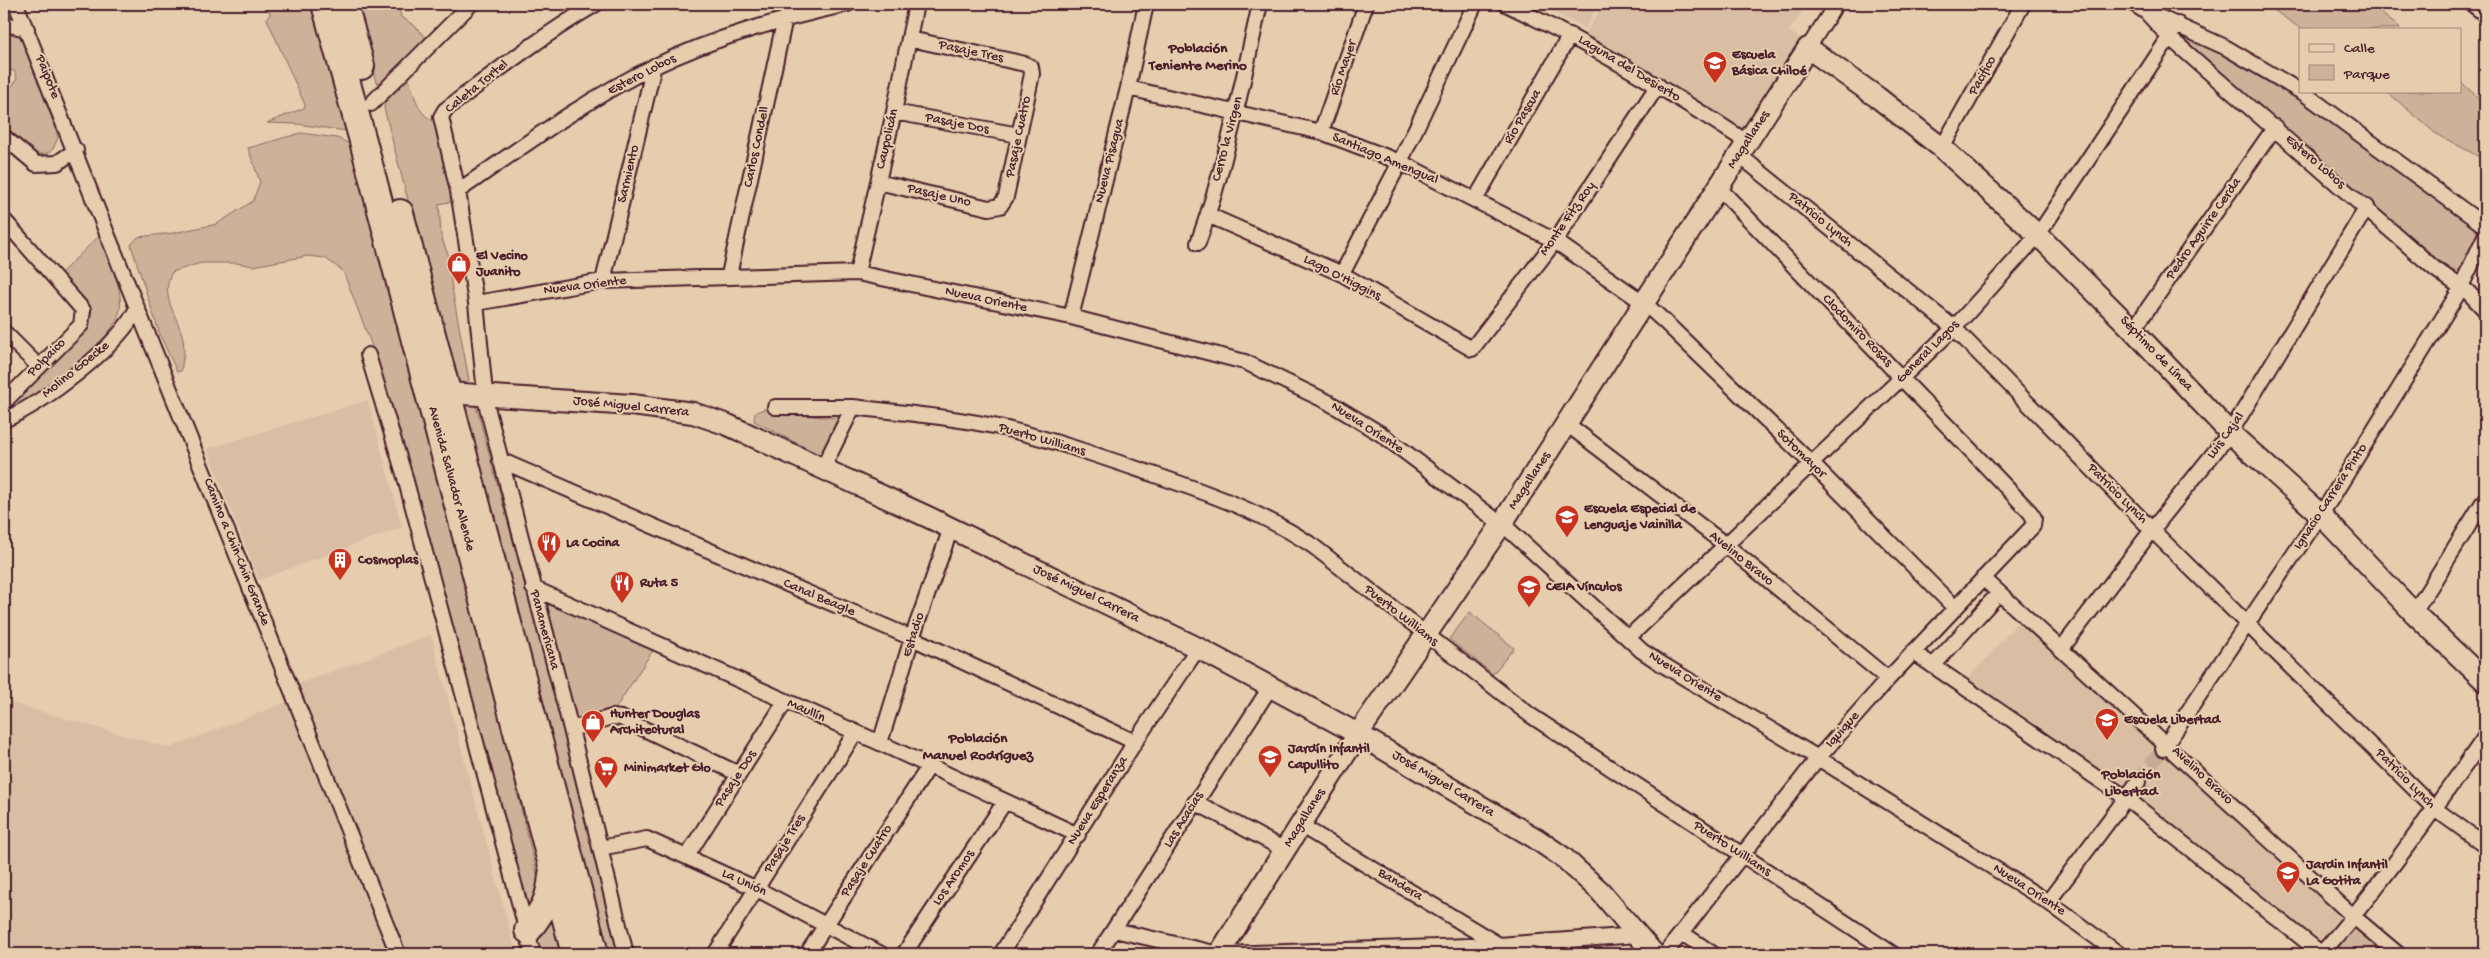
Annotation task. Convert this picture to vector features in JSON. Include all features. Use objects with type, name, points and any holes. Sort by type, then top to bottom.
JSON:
[{"type":"highway","name":"Avenida Salvador Allende","points":[[325,4],[363,141],[575,954]]},
{"type":"highway","name":"Avenida Salvador Allende","points":[[344,4],[595,954]]},
{"type":"highway","points":[[530,942],[549,899],[553,869]]},
{"type":"street","name":"Paipote","points":[[16,4],[76,150]]},
{"type":"street","points":[[371,104],[471,4]]},
{"type":"street","name":"Caleta Tortel","points":[[476,303],[458,191],[441,117],[444,110],[522,52],[563,23],[596,4]]},
{"type":"street","name":"Estero Lobos","points":[[458,191],[556,125],[654,66],[719,40],[785,18],[848,4]]},
{"type":"street","name":"Caupolicán","points":[[857,273],[894,112],[916,4]]},
{"type":"street","name":"Nueva Pisagua","points":[[1071,317],[1128,88],[1146,4]]},
{"type":"street","name":"Cerro la Virgen","points":[[1198,243],[1208,215],[1235,113],[1260,4]]},
{"type":"street","name":"Río Mayer","points":[[1321,132],[1366,4]]},
{"type":"street","points":[[1342,274],[1400,162],[1474,4]]},
{"type":"street","name":"Laguna del Desierto","points":[[1506,4],[1570,34],[1658,85],[1743,148]]},
{"type":"street","name":"Magallanes","points":[[1220,954],[1358,734],[1501,525],[1836,4]]},
{"type":"street","name":"Pacifico","points":[[1942,148],[2023,4]]},
{"type":"street","name":"Estero Lobos","points":[[2134,4],[2146,12],[2178,24],[2260,65],[2299,90]]},
{"type":"street","points":[[2472,4],[2485,14]]},
{"type":"street","name":"Estero Lobos","points":[[2146,12],[2170,38],[2275,127],[2436,269],[2461,287],[2485,310]]},
{"type":"street","name":"Carlos Condell","points":[[729,275],[785,18]]},
{"type":"street","points":[[4,24],[27,29]]},
{"type":"street","name":"General Lagos","points":[[1628,638],[1954,328],[2038,236],[2178,24]]},
{"type":"street","name":"Río Pascua","points":[[1475,200],[1570,34]]},
{"type":"street","name":"Pasaje Tres","points":[[910,39],[1025,64],[1031,68]]},
{"type":"street","name":"Séptimo de Línea","points":[[1808,48],[1878,97],[1942,148],[2038,236],[2133,330],[2230,433],[2321,515],[2414,613],[2485,681]]},
{"type":"street","name":"Sarmiento","points":[[603,282],[654,66]]},
{"type":"street","name":"Pasaje Cuatro","points":[[1000,206],[1006,197],[1032,74],[1031,68]]},
{"type":"street","name":"Monte Fitz Roy","points":[[1472,349],[1555,241],[1658,85]]},
{"type":"street","name":"Santiago Amengual","points":[[1128,88],[1321,132],[1400,162],[1555,241],[1644,304]]},
{"type":"street","name":"Estero Lobos","points":[[2302,92],[2485,226]]},
{"type":"street","name":"Pasaje Dos","points":[[894,112],[1019,135]]},
{"type":"street","name":"Pedro Aguirre Cerda","points":[[2133,330],[2275,127]]},
{"type":"street","points":[[4,137],[36,164],[57,163],[76,150]]},
{"type":"street","name":"Patricio Lynch","points":[[1743,148],[1954,328],[2152,530],[2249,623],[2435,809],[2485,845]]},
{"type":"street","name":"Camino a Chin-Chin Grande","points":[[76,150],[137,308],[398,954]]},
{"type":"street","name":"Pasaje Uno","points":[[878,182],[989,208],[1000,206]]},
{"type":"street","name":"Clodomiro Rosas","points":[[1718,188],[2034,518]]},
{"type":"street","name":"Luis Cajal","points":[[2062,648],[2152,530],[2230,433],[2367,207]]},
{"type":"street","name":"Lago O'Higgins","points":[[1208,215],[1342,274],[1472,349]]},
{"type":"street","name":"Polpaico","points":[[4,220],[83,310],[81,325],[4,402]]},
{"type":"street","name":"Ignacio Carrera Pinto","points":[[2165,746],[2321,515],[2461,287],[2485,236]]},
{"type":"street","name":"Nueva Oriente","points":[[476,303],[603,282],[729,275],[857,273],[1071,317],[1245,362],[1320,398],[1381,434],[1501,525],[1628,638],[1660,663],[1818,758],[2048,902],[2119,954]]},
{"type":"street","name":"Panamericana","points":[[476,303],[485,395],[500,460],[571,729],[626,954]]},
{"type":"street","name":"Sotomayor","points":[[1644,304],[1812,464],[1956,608]]},
{"type":"street","name":"Molino Goecke","points":[[4,420],[27,409],[74,374],[119,335],[137,308]]},
{"type":"street","points":[[4,332],[38,366]]},
{"type":"street","points":[[368,355],[404,474],[530,942]]},
{"type":"street","name":"José Miguel Carrera","points":[[448,393],[632,405],[692,413],[728,425],[823,468],[1198,648],[1358,734],[1554,850],[1600,890],[1654,954]]},
{"type":"street","name":"Puerto Williams","points":[[776,407],[852,407],[952,419],[1011,430],[1132,467],[1213,495],[1263,516],[1308,543],[1530,715],[1893,954]]},
{"type":"street","points":[[823,468],[852,407]]},
{"type":"street","name":"Avelino Bravo","points":[[1567,424],[1726,546],[1888,679]]},
{"type":"street","name":"Canal Beagle","points":[[500,460],[912,638],[1135,742]]},
{"type":"street","points":[[2414,613],[2485,499]]},
{"type":"street","name":"Iquique","points":[[1665,954],[1818,758],[1913,652],[2033,526],[2034,518]]},
{"type":"street","name":"Estadio","points":[[880,743],[912,638],[951,528]]},
{"type":"street","name":"Avelino Bravo","points":[[1984,578],[2062,648],[2165,746],[2354,917],[2398,954]]},
{"type":"street","name":"Maullín","points":[[533,588],[880,743],[928,768],[1078,835]]},
{"type":"street","points":[[1933,666],[1999,593]]},
{"type":"street","name":"Nueva Esperanza","points":[[1001,954],[1078,835],[1135,742],[1198,648]]},
{"type":"street","points":[[1913,652],[2126,798],[2322,954],[2354,917],[2435,809],[2485,737]]},
{"type":"street","name":"Las Acacias","points":[[1098,954],[1271,686]]},
{"type":"street","name":"Pasaje Dos","points":[[686,856],[785,702]]},
{"type":"street","points":[[571,729],[612,717],[621,718],[739,774]]},
{"type":"street","name":"Pasaje Tres","points":[[716,954],[854,733]]},
{"type":"street","name":"Pasaje Cuatro","points":[[807,954],[928,768]]},
{"type":"street","points":[[2048,902],[2138,782]]},
{"type":"street","name":"Los Aromos","points":[[904,954],[1004,802]]},
{"type":"street","points":[[1195,802],[1286,850]]},
{"type":"street","name":"Bandera","points":[[1300,825],[1499,945]]},
{"type":"street","name":"La Unión","points":[[600,848],[647,839],[757,889],[881,954]]},
{"type":"street","points":[[1114,930],[1220,954],[1499,945],[1638,935]]},
{"type":"street","points":[[1682,934],[1713,954]]},
{"type":"shaded area","points":[[1555,4],[1599,4],[1585,28],[1551,11]]},
{"type":"shaded area","name":"Escuela Básica Chiloé","points":[[1603,4],[1807,4],[1789,31],[1800,39],[1742,129],[1734,130],[1584,37]]},
{"type":"shaded area","points":[[368,400],[402,527],[259,580],[207,449]]},
{"type":"shaded area","name":"Escuela Libertad","points":[[2021,619],[2339,913],[2339,920],[2323,942],[2316,942],[2131,793],[1966,681]]},
{"type":"shaded area","points":[[431,635],[516,954],[404,954],[298,684]]},
{"type":"shaded area","points":[[4,701],[169,748],[287,702],[390,954],[4,954]]},
{"type":"green space","points":[[267,4],[313,4],[347,131],[297,124],[267,123],[304,108],[305,105],[267,19],[270,14]]},
{"type":"green space","points":[[354,4],[396,4],[399,11],[398,4],[401,17],[415,26],[426,38],[379,84],[376,82]]},
{"type":"green space","points":[[2265,4],[2370,4],[2400,28],[2300,28]]},
{"type":"green space","points":[[4,29],[21,34],[56,130],[58,138],[52,151],[45,154],[37,154],[4,125],[4,99],[17,79],[15,72],[4,67]]},
{"type":"green space","points":[[2176,31],[2222,53],[2286,90],[2476,228],[2478,237],[2463,269],[2454,271],[2449,269],[2194,51],[2175,33]]},
{"type":"green space","points":[[407,75],[420,109],[430,119],[436,120],[454,201],[439,204],[441,235],[456,269],[451,272],[451,283],[469,380],[461,385],[455,381],[384,108],[386,99]]},
{"type":"green space","points":[[2462,83],[2485,104],[2485,160],[2435,133],[2387,92],[2462,92]]},
{"type":"green space","points":[[301,133],[337,138],[352,145],[500,706],[505,743],[542,894],[528,910],[420,505],[372,346],[343,271],[325,258],[308,256],[253,266],[236,263],[201,263],[172,272],[169,281],[168,298],[181,330],[184,347],[181,371],[177,372],[160,335],[131,245],[138,237],[173,233],[217,224],[253,201],[260,182],[248,148]]},
{"type":"green space","points":[[99,236],[114,271],[119,290],[120,309],[116,320],[96,347],[67,374],[25,405],[4,414],[4,405],[87,320],[59,275]]},
{"type":"green space","points":[[475,402],[564,728],[621,954],[605,954],[464,405]]},
{"type":"green space","points":[[766,408],[790,414],[836,418],[839,421],[822,454],[818,454],[754,421],[755,413]]},
{"type":"green space","points":[[550,605],[653,650],[612,714],[575,722],[546,607]]},
{"type":"green space","points":[[1470,612],[1514,648],[1493,674],[1449,639]]},
{"type":"green space","points":[[551,909],[565,954],[540,954],[535,935]]},
{"type":"green space","points":[[2357,927],[2393,954],[2340,954],[2339,941],[2351,928]]},
{"type":"tunnel","points":[[2138,782],[2163,749]]},
{"type":"place","name":"Escuela Básica Chiloé","points":[[1715,84]]},
{"type":"place","name":"El Vecino Juanito","points":[[459,285]]},
{"type":"place","name":"Escuela Especial de Lenguaje Vainilla","points":[[1567,538]]},
{"type":"place","name":"La Cocina","points":[[549,564]]},
{"type":"place","name":"Cosmoplas","points":[[340,581]]},
{"type":"place","name":"Ruta 5","points":[[622,604]]},
{"type":"place","name":"CEIA Vínculos","points":[[1529,608]]},
{"type":"place","name":"Escuela Libertad","points":[[2107,741]]},
{"type":"place","name":"Hunter Douglas Architectural","points":[[593,743]]},
{"type":"place","name":"Jardín Infantil Capullito","points":[[1270,778]]},
{"type":"place","name":"Minimarket Glo","points":[[606,789]]},
{"type":"place","name":"Jardin Infantil La Gotita","points":[[2288,894]]},
{"type":"district","name":"Población Teniente Merino","points":[[1198,58]]},
{"type":"district","name":"Población Manuel Rodríguez","points":[[978,748]]},
{"type":"district","name":"Población Libertad","points":[[2131,784]]}]
